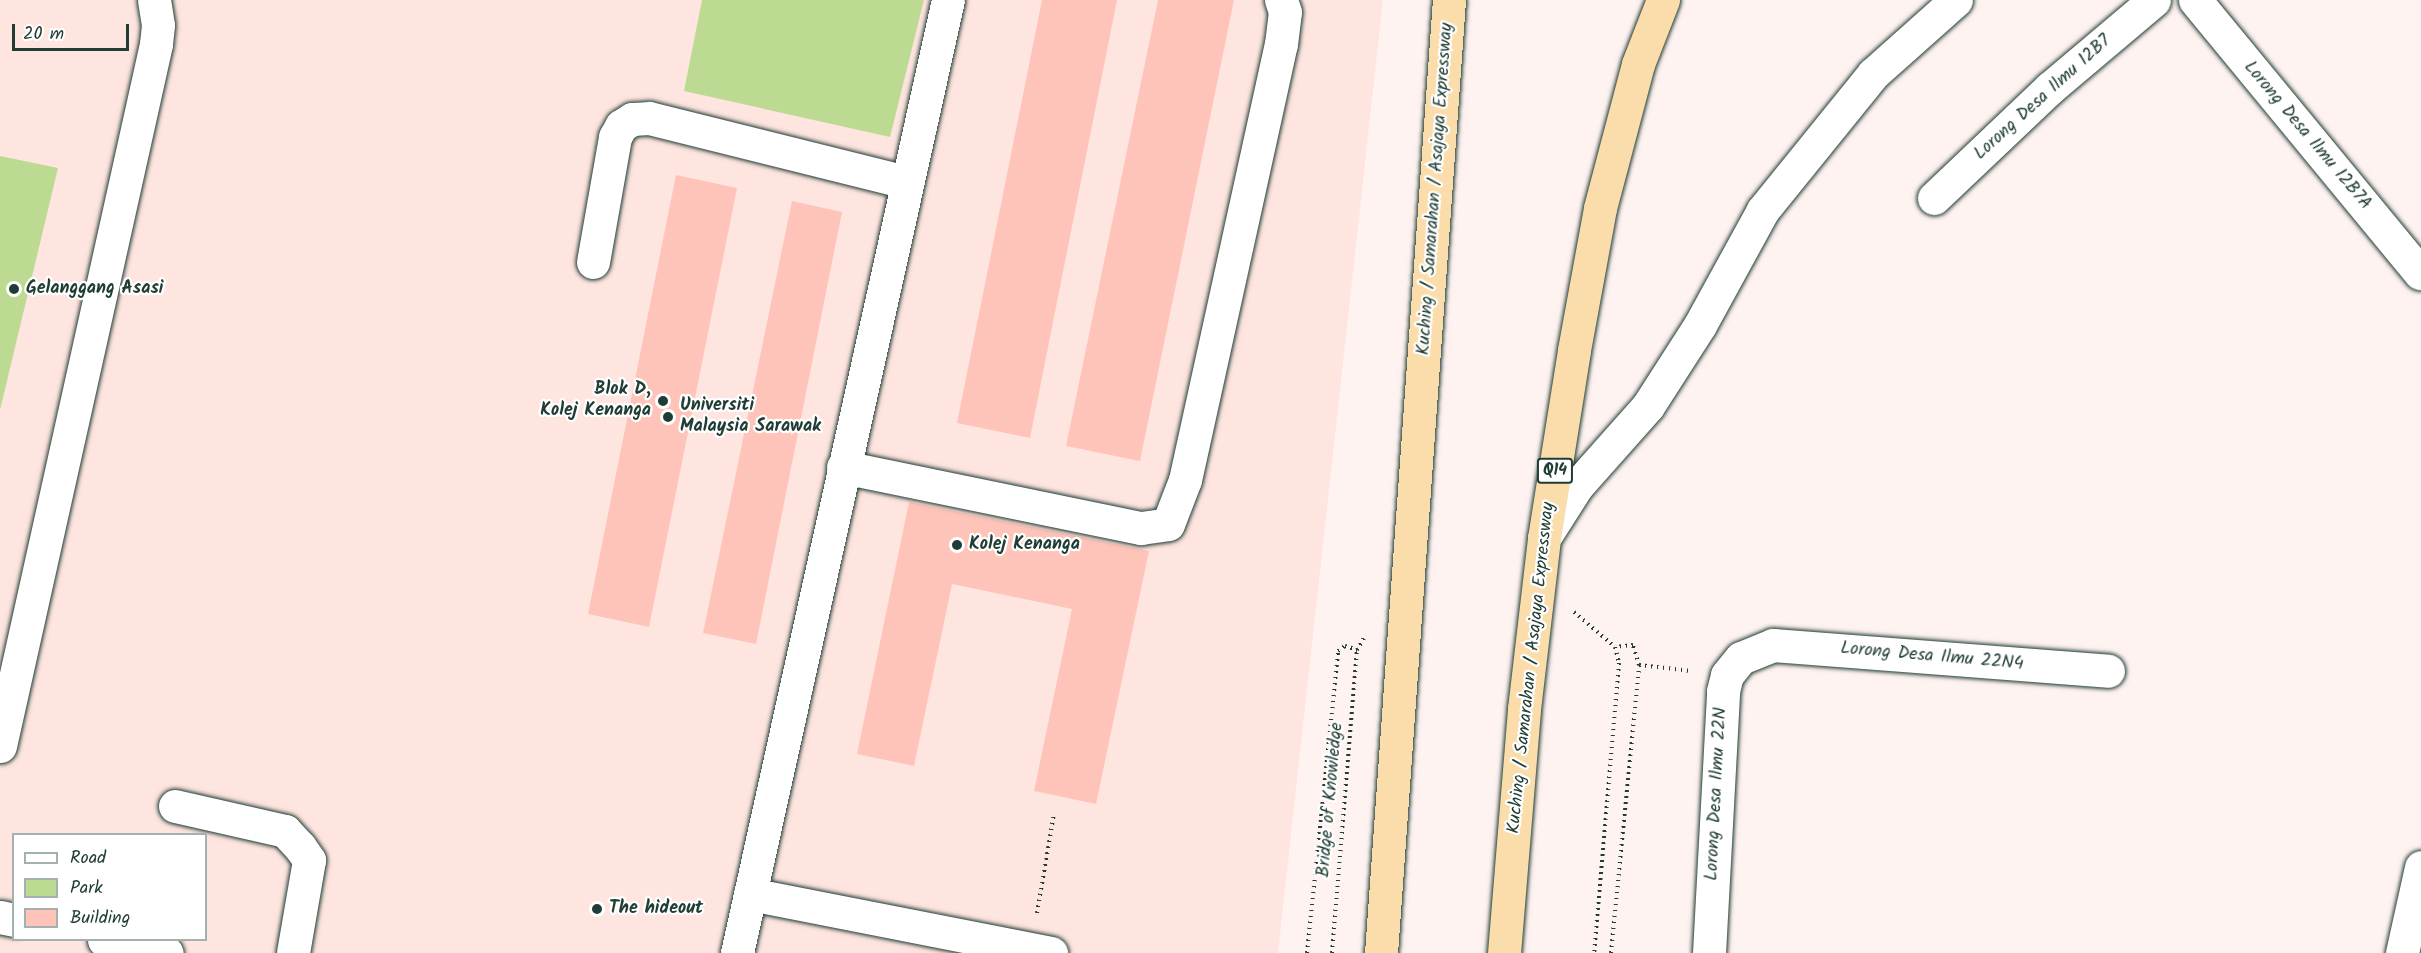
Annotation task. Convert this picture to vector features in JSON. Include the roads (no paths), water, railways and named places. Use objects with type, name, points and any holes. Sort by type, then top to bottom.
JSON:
[{"type":"highway","name":"Kuching / Samarahan / Asajaya Expressway","points":[[1381,953],[1449,0]]},
{"type":"highway","name":"Kuching / Samarahan / Asajaya Expressway","points":[[1504,953],[1524,709],[1544,538],[1600,208],[1638,64],[1663,0]]},
{"type":"street","points":[[0,747],[156,44],[158,25],[154,0]]},
{"type":"street","points":[[737,953],[948,0]]},
{"type":"street","points":[[843,467],[1141,528],[1168,524],[1185,480],[1281,44],[1285,12],[1281,0]]},
{"type":"street","points":[[1544,538],[1577,486],[1648,406],[1700,325],[1763,210],[1873,74],[1956,0]]},
{"type":"street","name":"Lorong Desa Ilmu 12B7","points":[[1934,198],[2050,88],[2154,0]]},
{"type":"street","name":"Lorong Desa Ilmu 12B7A","points":[[2195,0],[2420,273]]},
{"type":"street","points":[[593,262],[615,137],[632,118],[649,118],[906,182]]},
{"type":"street","name":"Lorong Desa Ilmu 22N4","points":[[1727,675],[1741,658],[1756,649],[1773,645],[2108,671]]},
{"type":"street","name":"Lorong Desa Ilmu 22N","points":[[1709,953],[1718,755],[1727,675]]},
{"type":"street","points":[[175,806],[285,831],[300,847],[309,861],[293,953]]},
{"type":"street","points":[[2402,953],[2421,867]]},
{"type":"street","points":[[750,894],[1041,951]]},
{"type":"street","points":[[113,941],[167,953]]},
{"type":"place","name":"Gelanggang Asasi","points":[[14,289]]},
{"type":"place","name":"Blok D, Kolej Kenanga","points":[[663,401]]},
{"type":"place","name":"Universiti Malaysia Sarawak","points":[[668,417]]},
{"type":"place","name":"Kolej Kenanga","points":[[957,545]]},
{"type":"place","name":"The hideout","points":[[597,909]]}]
